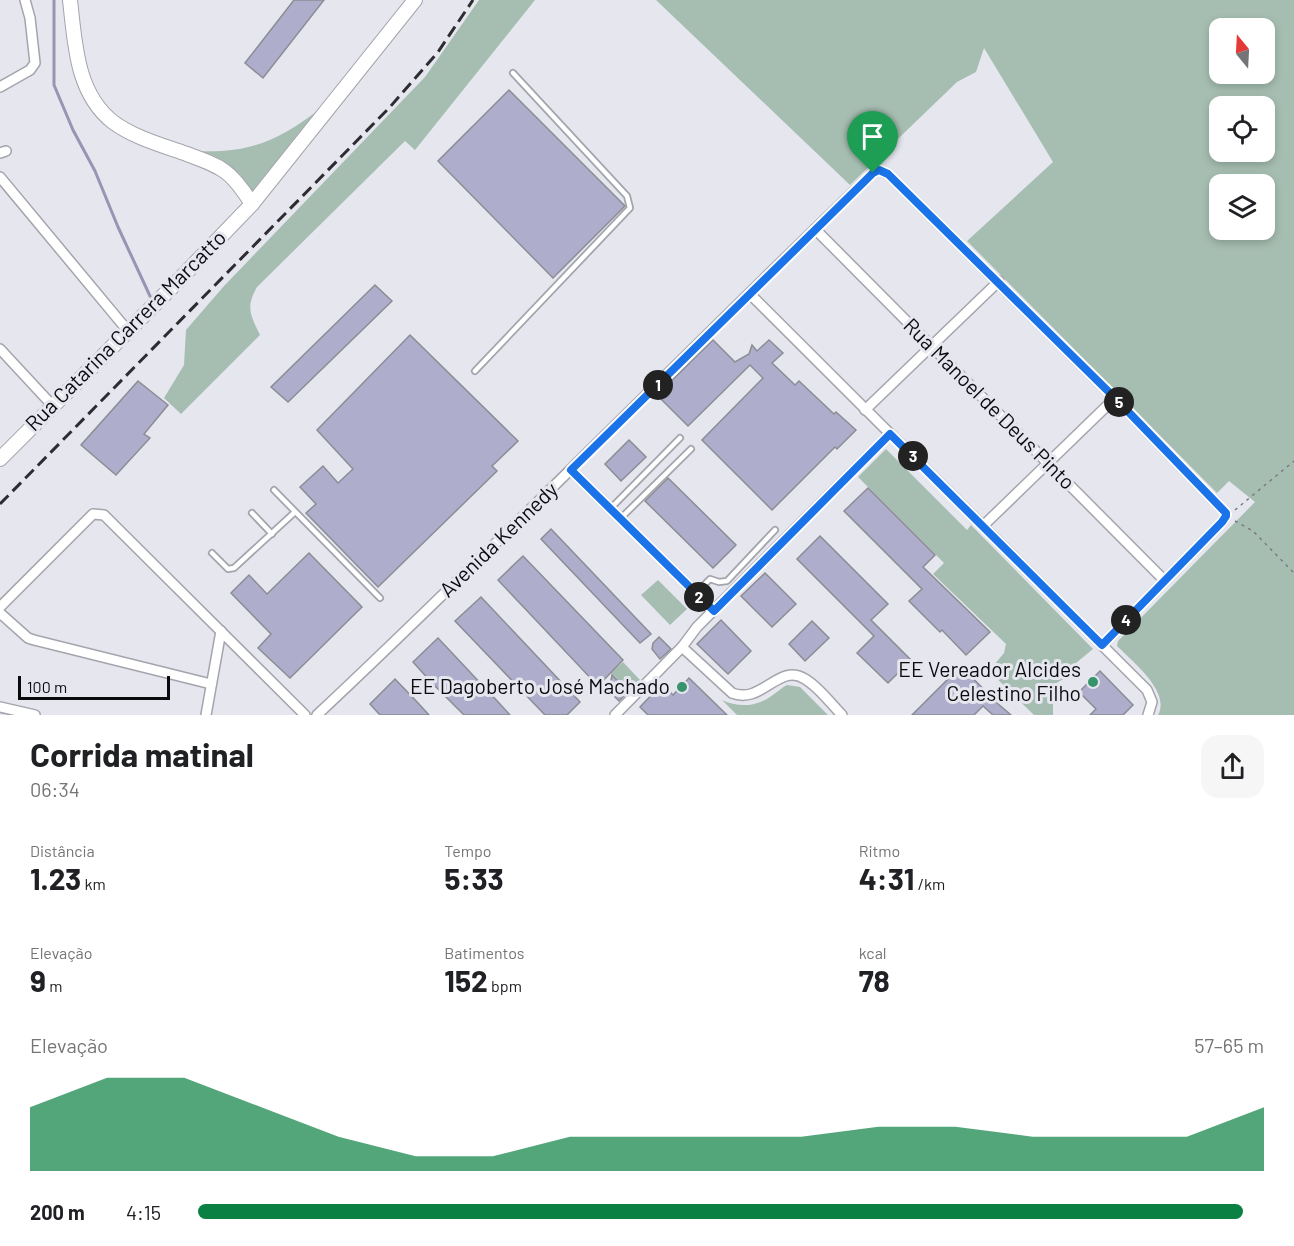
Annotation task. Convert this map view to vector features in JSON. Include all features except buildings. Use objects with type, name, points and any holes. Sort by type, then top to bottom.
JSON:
[{"type":"street","points":[[0,87],[34,66],[36,59],[26,0]]},
{"type":"street","points":[[70,0],[76,53],[81,73],[102,113],[128,131],[226,170],[239,184],[252,204]]},
{"type":"street","name":"Rua Catarina Carrera Marcatto","points":[[0,459],[252,204],[415,0]]},
{"type":"street","name":"Avenida Kennedy","points":[[317,715],[571,470],[873,173],[879,170],[888,174],[999,281]]},
{"type":"street","points":[[0,177],[128,331]]},
{"type":"street","name":"Rua Manoel de Deus Pinto","points":[[815,229],[1164,580]]},
{"type":"street","points":[[865,410],[999,281],[1223,508],[1226,516],[1102,645]]},
{"type":"street","points":[[750,294],[1147,690],[1152,702],[1148,715]]},
{"type":"street","points":[[0,350],[52,405]]},
{"type":"street","points":[[983,526],[1115,398]]},
{"type":"street","points":[[615,715],[682,647],[697,627],[890,434]]},
{"type":"street","points":[[571,470],[714,611]]},
{"type":"street","points":[[0,607],[93,514],[104,515],[305,715]]},
{"type":"street","points":[[0,613],[28,638],[211,684]]},
{"type":"street","points":[[206,715],[221,632]]},
{"type":"street","points":[[682,647],[732,693],[741,697],[756,693],[780,677],[798,675],[806,679],[842,715]]},
{"type":"street","points":[[0,707],[36,715]]},
{"type":"lane","points":[[475,371],[630,208],[627,196],[513,73]]},
{"type":"lane","points":[[611,508],[680,438]]},
{"type":"lane","points":[[621,518],[691,449]]},
{"type":"lane","points":[[274,490],[380,598]]},
{"type":"lane","points":[[212,553],[231,569],[295,512]]},
{"type":"lane","points":[[252,513],[272,534]]},
{"type":"lane","points":[[696,593],[710,579],[719,582],[728,580],[776,530]]},
{"type":"path","points":[[1294,461],[1242,506],[1226,516],[1253,531],[1294,573]]},
{"type":"green space","points":[[479,0],[535,0],[415,150],[405,141],[257,287],[250,306],[260,335],[181,414],[164,398],[184,365],[186,330],[224,286],[425,77]]},
{"type":"green space","points":[[656,0],[1294,0],[1294,715],[1158,715],[1161,706],[1155,687],[1140,668],[1117,646],[1118,641],[1255,502],[1229,481],[1217,493],[967,241],[1053,162],[984,48],[976,72],[957,82],[850,185]]},
{"type":"green space","points":[[320,109],[251,193],[240,174],[197,151],[233,150],[263,143],[291,129]]},
{"type":"green space","points":[[886,449],[967,530],[971,525],[1093,649],[1076,663],[1071,675],[1047,688],[1053,702],[1053,715],[1034,715],[989,671],[1004,653],[1006,644],[933,574],[944,563],[858,477]]},
{"type":"green space","points":[[658,580],[687,609],[670,625],[641,595]]},
{"type":"green space","points":[[623,662],[640,680],[628,691],[611,673]]},
{"type":"green space","points":[[787,685],[800,687],[828,715],[737,715],[722,700],[742,705],[755,704],[762,702]]},
{"type":"waterway","points":[[54,0],[54,85],[150,296]]},
{"type":"railway","points":[[0,504],[390,107],[438,52],[473,0]]},
{"type":"place","name":"EE Vereador Alcides Celestino Filho","points":[[1093,682]]},
{"type":"place","name":"EE Dagoberto José Machado","points":[[682,687]]},
{"type":"route","points":[[879,170],[888,174],[999,281],[1226,513],[1222,522],[1102,645],[890,434],[714,611],[571,470],[873,173],[879,170]]}]
